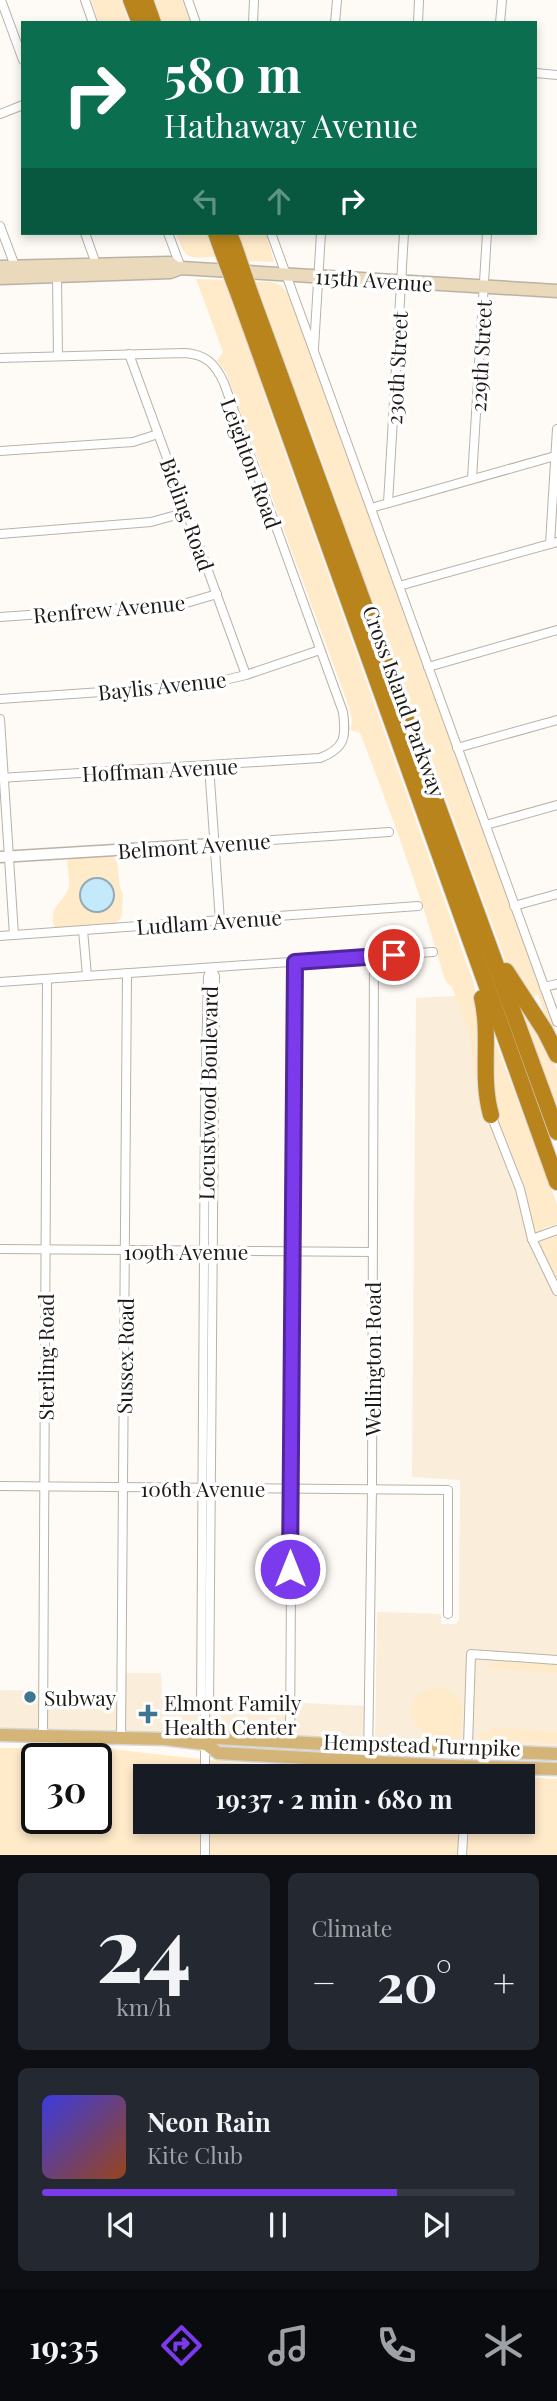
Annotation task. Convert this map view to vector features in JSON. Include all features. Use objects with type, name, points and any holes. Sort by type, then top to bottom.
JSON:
[{"type":"highway","points":[[131,0],[138,21]]},
{"type":"highway","points":[[145,0],[152,21]]},
{"type":"highway","name":"Cross Island Parkway","points":[[228,243],[465,927],[557,1182]]},
{"type":"highway","name":"Cross Island Parkway","points":[[244,294],[557,1132]]},
{"type":"highway","points":[[482,926],[557,1055]]},
{"type":"highway","points":[[465,927],[486,1018],[486,1087],[492,1115]]},
{"type":"main road","name":"115th Avenue","points":[[16,272],[170,263],[183,269],[557,291]]},
{"type":"main road","points":[[0,267],[16,272]]},
{"type":"main road","points":[[0,278],[16,272]]},
{"type":"main road","name":"Hempstead Turnpike","points":[[0,1735],[165,1739],[206,1744],[218,1753],[557,1769]]},
{"type":"main road","name":"Hempstead Turnpike","points":[[206,1744],[215,1738],[557,1754]]},
{"type":"street","points":[[1,0],[21,55]]},
{"type":"street","points":[[85,0],[92,21]]},
{"type":"street","points":[[188,0],[195,21]]},
{"type":"street","points":[[253,21],[254,0]]},
{"type":"street","points":[[335,21],[337,0]]},
{"type":"street","points":[[418,21],[419,0]]},
{"type":"street","points":[[500,21],[502,0]]},
{"type":"street","points":[[537,74],[557,75]]},
{"type":"street","points":[[0,114],[21,106]]},
{"type":"street","points":[[0,226],[16,272]]},
{"type":"street","points":[[86,235],[97,269]]},
{"type":"street","points":[[169,235],[183,269]]},
{"type":"street","name":"Cross Island Parkway","points":[[272,235],[557,1022]]},
{"type":"street","points":[[314,351],[321,235]]},
{"type":"street","name":"230th Street","points":[[388,503],[404,235]]},
{"type":"street","name":"229th Street","points":[[472,479],[487,235]]},
{"type":"street","points":[[56,271],[58,356]]},
{"type":"street","name":"Leighton Road","points":[[0,358],[193,353],[203,356],[215,366],[224,383],[343,712],[343,742],[332,753],[320,758]]},
{"type":"street","name":"Bieling Road","points":[[129,354],[246,675]]},
{"type":"street","points":[[399,586],[554,543],[557,429]]},
{"type":"street","points":[[0,451],[127,442],[158,434]]},
{"type":"street","points":[[371,508],[555,456]]},
{"type":"street","points":[[0,534],[151,522],[187,512]]},
{"type":"street","name":"Renfrew Avenue","points":[[0,617],[183,604],[217,594]]},
{"type":"street","points":[[428,667],[557,630]]},
{"type":"street","name":"Baylis Avenue","points":[[0,699],[203,685],[246,675],[320,650]]},
{"type":"street","points":[[0,719],[4,857],[14,935]]},
{"type":"street","points":[[457,748],[557,720]]},
{"type":"street","name":"Hoffman Avenue","points":[[2,778],[320,758]]},
{"type":"street","points":[[209,766],[220,921]]},
{"type":"street","points":[[486,825],[557,805]]},
{"type":"street","name":"Belmont Avenue","points":[[4,857],[389,832]]},
{"type":"street","points":[[514,906],[557,894]]},
{"type":"street","name":"Ludlam Avenue","points":[[0,936],[418,906]]},
{"type":"street","points":[[83,930],[86,976]]},
{"type":"street","points":[[0,982],[433,952]]},
{"type":"street","name":"Wellington Road","points":[[368,1762],[374,956]]},
{"type":"street","points":[[290,1742],[295,962]]},
{"type":"street","name":"Locustwood Boulevard","points":[[205,1764],[205,1712],[209,1708],[206,1615],[209,1108],[215,976],[211,968]]},
{"type":"street","name":"Sussex Road","points":[[121,1739],[127,973]]},
{"type":"street","name":"Sterling Road","points":[[43,1736],[47,979]]},
{"type":"street","points":[[544,987],[557,984]]},
{"type":"street","points":[[492,1115],[520,1189],[532,1239],[557,1291]]},
{"type":"street","points":[[532,1239],[557,1230]]},
{"type":"street","name":"109th Avenue","points":[[0,1249],[372,1252]]},
{"type":"street","name":"106th Avenue","points":[[0,1486],[448,1490],[448,1614]]},
{"type":"street","points":[[467,1764],[471,1654],[557,1660]]},
{"type":"street","points":[[205,1834],[205,1855]]},
{"type":"street","points":[[463,1855],[464,1834]]},
{"type":"shaded area","points":[[91,0],[121,0],[128,21],[98,21]]},
{"type":"shaded area","points":[[154,0],[182,0],[190,21],[161,21]]},
{"type":"shaded area","points":[[177,235],[210,235],[218,257],[194,257],[186,254]]},
{"type":"shaded area","points":[[236,235],[267,235],[274,262],[245,261]]},
{"type":"shaded area","points":[[196,279],[226,280],[260,375],[262,388],[473,981],[481,1011],[481,1086],[474,1075],[470,1035],[452,987],[444,977],[394,823],[360,733],[351,730],[349,707],[226,372],[217,361],[223,352]]},
{"type":"shaded area","points":[[253,282],[278,284],[289,296],[557,1035],[557,1048],[538,994],[535,996],[535,1005],[507,965],[431,758],[393,665],[309,424],[281,362]]},
{"type":"shaded area","points":[[110,854],[117,860],[123,894],[122,915],[117,923],[60,930],[55,928],[53,914],[69,885],[67,861],[76,856]]},
{"type":"shaded area","points":[[513,994],[550,1052],[557,1070],[557,1117]]},
{"type":"shaded area","points":[[456,996],[557,1271],[557,1749],[375,1742],[377,1612],[441,1614],[441,1624],[456,1624],[459,1620],[460,1480],[412,1477],[416,998]]},
{"type":"shaded area","points":[[493,1035],[557,1204],[557,1224],[536,1231],[531,1224],[527,1197],[490,1095]]},
{"type":"shaded area","points":[[557,1235],[557,1280],[539,1246],[543,1240]]},
{"type":"shaded area","points":[[495,1662],[557,1665],[557,1673],[486,1668]]},
{"type":"shaded area","points":[[120,1673],[161,1673],[162,1696],[364,1706],[363,1743],[0,1735],[0,1690],[120,1693]]},
{"type":"shaded area","points":[[446,1689],[456,1697],[459,1696],[463,1709],[459,1742],[439,1741],[424,1734],[414,1719],[412,1705],[415,1699],[427,1690]]},
{"type":"shaded area","points":[[491,1728],[557,1731],[557,1743],[480,1739],[480,1733],[491,1732]]},
{"type":"shaded area","points":[[0,1748],[21,1748],[21,1834],[112,1834],[112,1749],[258,1764],[133,1764],[133,1834],[535,1834],[535,1778],[557,1779],[557,1855],[0,1855]]},
{"type":"water","points":[[97,878],[109,883],[114,895],[109,907],[97,912],[85,907],[80,895],[85,883]]},
{"type":"place","name":"Subway","points":[[30,1697]]},
{"type":"place","name":"Elmont Family Health Center","points":[[148,1714]]},
{"type":"route","points":[[290,1569],[295,962],[394,955]]}]
